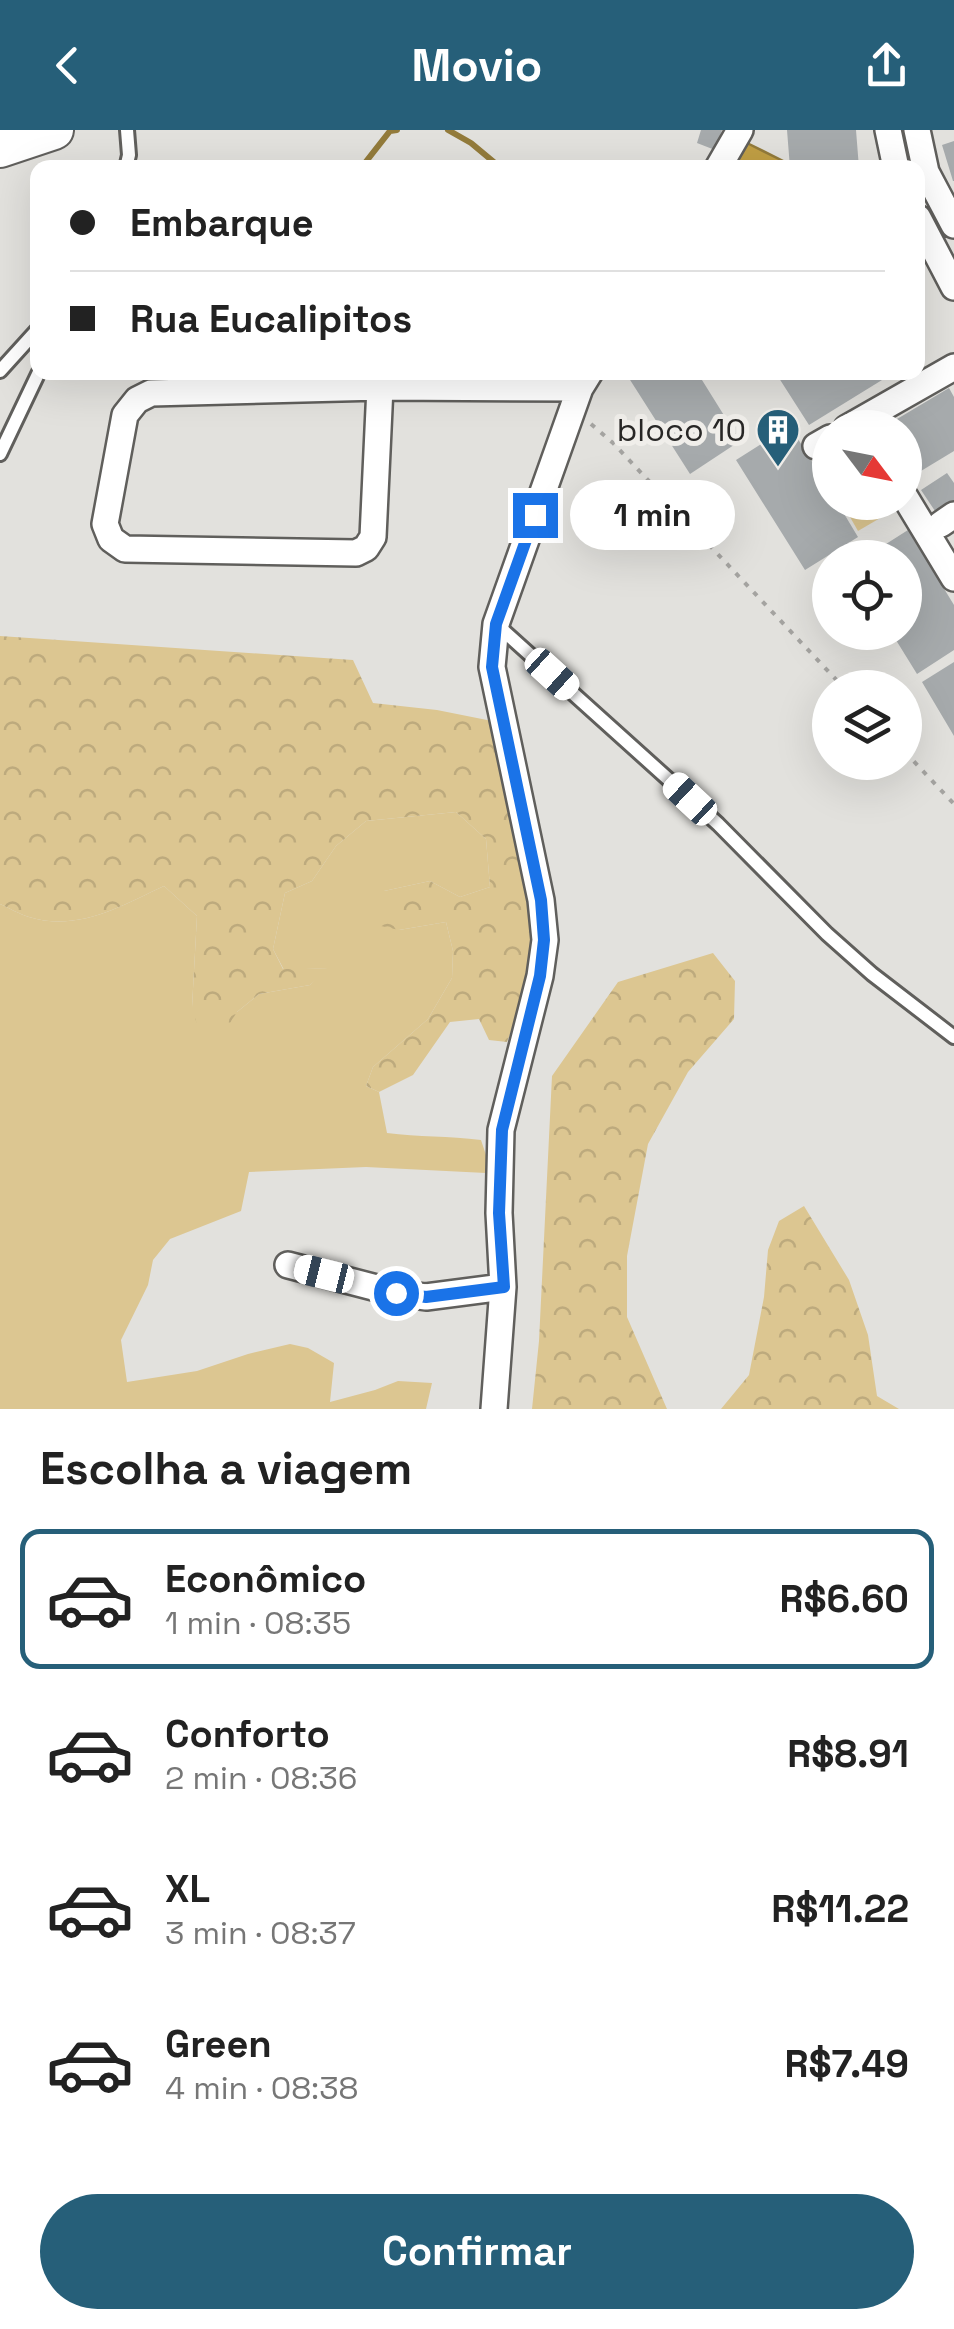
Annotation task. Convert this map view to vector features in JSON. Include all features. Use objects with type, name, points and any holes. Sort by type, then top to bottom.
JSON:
[{"type":"main road","points":[[0,148],[54,130]]},
{"type":"street","points":[[723,160],[740,130]]},
{"type":"street","points":[[888,130],[894,160]]},
{"type":"street","points":[[918,130],[921,160]]},
{"type":"street","points":[[925,179],[954,225]]},
{"type":"street","points":[[925,231],[954,287]]},
{"type":"street","points":[[882,410],[954,366]]},
{"type":"street","points":[[380,387],[373,537],[366,548],[356,553],[125,549],[111,539],[105,524],[125,415],[137,400],[151,393],[380,387],[581,389],[496,624],[492,667],[541,900],[544,940],[540,976],[502,1130],[499,1213],[504,1287],[494,1409]]},
{"type":"street","points":[[919,520],[954,578]]},
{"type":"street","points":[[288,1265],[426,1297],[504,1287]]},
{"type":"lane","points":[[126,130],[128,160]]},
{"type":"lane","points":[[0,371],[30,338]]},
{"type":"lane","points":[[0,454],[34,380]]},
{"type":"lane","points":[[496,624],[718,824],[826,934],[954,1036]]},
{"type":"path","points":[[581,389],[613,444],[827,670]]},
{"type":"path","points":[[922,770],[954,804]]},
{"type":"green space","points":[[852,520],[877,520],[858,531]]},
{"type":"green space","points":[[0,636],[353,660],[373,703],[492,721],[527,891],[533,973],[507,1042],[489,1040],[479,1019],[450,1022],[413,1075],[379,1092],[366,1086],[373,1067],[428,1019],[452,978],[453,951],[446,922],[399,930],[381,926],[371,912],[384,891],[430,881],[460,897],[490,887],[486,839],[456,812],[366,821],[336,846],[312,881],[285,893],[273,949],[283,969],[330,968],[310,985],[259,994],[237,1012],[223,1034],[198,1028],[192,1007],[197,916],[164,886],[99,915],[65,921],[29,917],[0,904]]},
{"type":"green space","points":[[456,812],[486,839],[490,887],[460,897],[430,881],[384,891],[399,930],[446,922],[453,951],[452,978],[428,1019],[373,1067],[366,1086],[379,1092],[387,1133],[481,1140],[486,1173],[366,1167],[249,1172],[241,1211],[170,1239],[153,1260],[148,1285],[121,1340],[127,1382],[197,1371],[290,1344],[308,1348],[334,1363],[330,1402],[398,1381],[432,1383],[426,1409],[0,1409],[0,904],[29,917],[65,921],[99,915],[164,886],[197,916],[192,1007],[237,1012],[259,994],[310,985],[327,968],[284,970],[273,949],[285,893],[312,881],[336,846],[366,821]]},
{"type":"green space","points":[[713,953],[735,981],[734,1019],[688,1072],[648,1144],[627,1256],[627,1317],[667,1409],[532,1409],[552,1076],[618,982]]},
{"type":"green space","points":[[804,1206],[849,1280],[868,1335],[877,1396],[899,1409],[721,1409],[749,1375],[764,1297],[768,1250],[779,1221]]},
{"type":"shaded area","points":[[747,143],[781,160],[738,160]]},
{"type":"building","points":[[701,130],[722,130],[715,150],[697,143]]},
{"type":"building","points":[[787,130],[856,130],[858,160],[789,160]]},
{"type":"building","points":[[954,141],[954,181],[953,181],[942,145]]},
{"type":"building","points":[[630,380],[702,380],[740,441],[690,474]]},
{"type":"building","points":[[780,380],[882,380],[833,410],[812,410],[809,425]]},
{"type":"building","points":[[949,388],[954,397],[954,451],[922,470],[922,410],[912,410]]},
{"type":"building","points":[[790,426],[812,462],[812,520],[848,520],[858,537],[812,540],[812,566],[805,570],[736,460]]},
{"type":"building","points":[[947,473],[954,483],[954,503],[937,514],[922,489]]},
{"type":"building","points":[[908,530],[914,540],[892,540]]},
{"type":"building","points":[[922,553],[954,605],[954,650],[922,671],[915,670],[902,650],[922,650]]},
{"type":"building","points":[[954,662],[954,736],[922,682]]},
{"type":"waterway","points":[[367,160],[390,131],[397,130]]},
{"type":"waterway","points":[[448,130],[491,160]]},
{"type":"place","name":"bloco 10","points":[[778,468]]},
{"type":"route","points":[[396,1293],[426,1297],[504,1287],[499,1213],[502,1130],[540,976],[544,940],[541,900],[492,667],[496,624],[535,515]]}]
